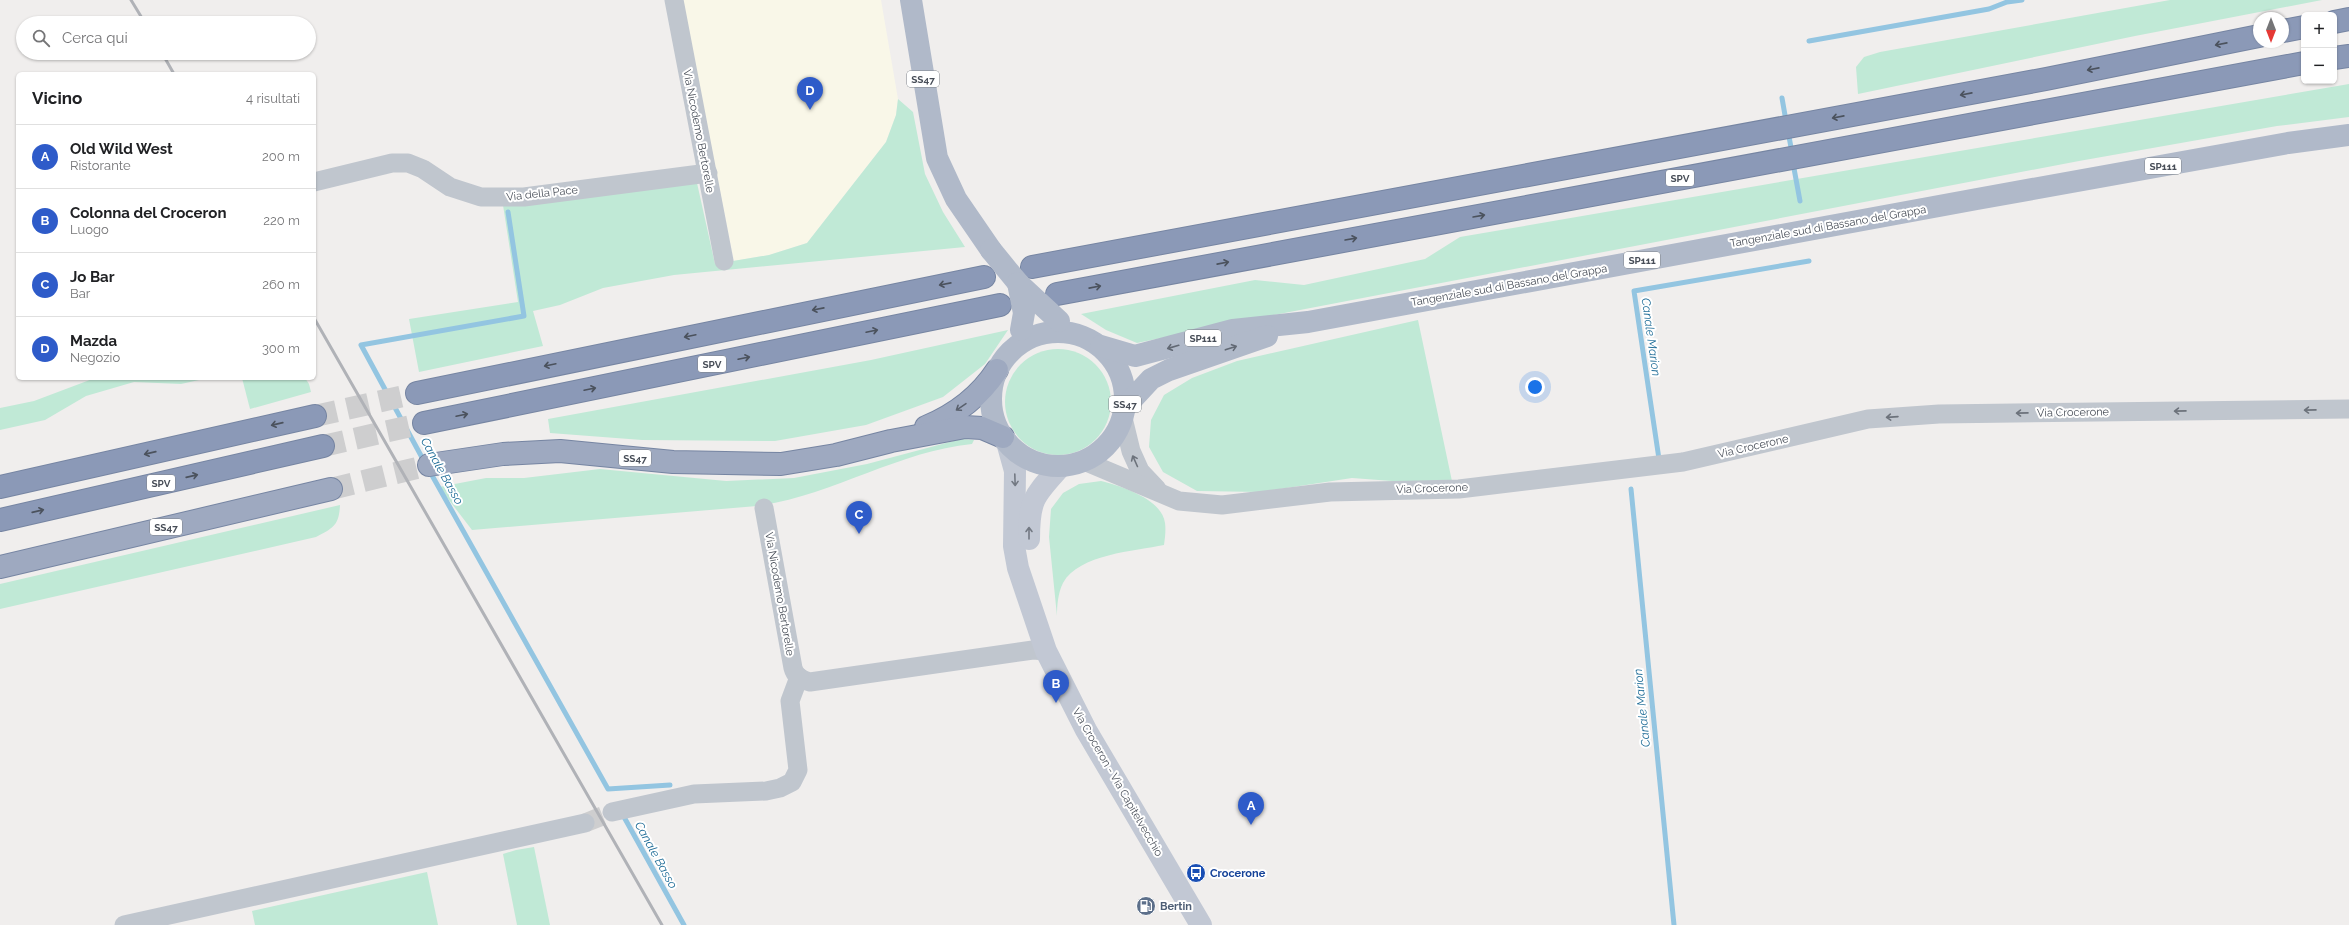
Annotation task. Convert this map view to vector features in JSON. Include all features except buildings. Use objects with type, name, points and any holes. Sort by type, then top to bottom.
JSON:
[{"type":"highway","points":[[2337,21],[2349,19]]},
{"type":"highway","points":[[2289,30],[2301,28]]},
{"type":"highway","points":[[1032,267],[2038,80],[2253,37]]},
{"type":"highway","points":[[2337,58],[2349,56]]},
{"type":"highway","name":"SPV","points":[[1057,294],[2301,64]]},
{"type":"highway","points":[[418,393],[984,277]]},
{"type":"highway","name":"SPV","points":[[424,423],[1000,305]]},
{"type":"highway","name":"Tangenziale sud di Bassano del Grappa","points":[[891,441],[935,423],[957,410],[984,389],[997,370]]},
{"type":"highway","points":[[0,487],[315,416]]},
{"type":"highway","name":"Tangenziale sud di Bassano del Grappa","points":[[430,465],[503,454],[560,451],[673,462],[782,464],[836,455],[891,441],[965,427],[982,428],[1005,440]]},
{"type":"highway","name":"SPV","points":[[0,520],[323,446]]},
{"type":"highway","name":"SS47","points":[[0,567],[331,489]]},
{"type":"main road","name":"SS47","points":[[911,0],[937,158],[956,199],[991,250],[1018,283],[1065,327]]},
{"type":"main road","name":"Tangenziale sud di Bassano del Grappa","points":[[1101,346],[1116,363],[1124,383],[1124,412],[1117,432],[1108,444],[1084,461],[1061,466],[1045,465],[1031,460],[1018,452],[1005,440],[995,422],[991,404],[992,386],[997,370],[1012,349],[1037,336],[1065,327],[1101,346],[1135,356],[1233,330],[1308,322],[2288,143],[2349,135]]},
{"type":"main road","name":"SS47","points":[[1012,349],[1021,330],[1024,313],[1018,283]]},
{"type":"main road","name":"Tangenziale sud di Bassano del Grappa","points":[[1124,412],[1151,379],[1169,370],[1308,322]]},
{"type":"main road","points":[[1005,440],[1014,471],[1014,546],[1018,568],[1032,606]]},
{"type":"main road","points":[[1032,606],[1030,505],[1036,494],[1061,466]]},
{"type":"main road","name":"Via Croceron - Via Capitelvecchio","points":[[1032,606],[1046,651],[1086,730],[1201,925]]},
{"type":"street","name":"Via Nicodemo Bertorelle","points":[[674,0],[724,261]]},
{"type":"street","name":"Via della Pace","points":[[316,182],[392,163],[408,163],[423,168],[450,187],[481,197],[524,197],[708,174]]},
{"type":"street","name":"Via Crocerone","points":[[1084,461],[1179,501],[1222,505],[1330,492],[1459,489],[1683,462],[1868,419],[1939,414],[2349,409]]},
{"type":"street","name":"Via Crocerone","points":[[1124,412],[1131,451],[1140,471],[1160,492]]},
{"type":"street","name":"Via Nicodemo Bertorelle","points":[[764,508],[793,668],[799,677]]},
{"type":"street","points":[[612,812],[694,794],[766,791],[780,788],[792,782],[798,770],[790,701],[799,677],[810,682],[1025,651],[1046,651]]},
{"type":"street","points":[[124,925],[585,823]]},
{"type":"shaded area","points":[[682,0],[881,0],[898,99],[896,115],[886,142],[807,243],[769,255],[734,261]]},
{"type":"green space","points":[[2170,0],[2322,0],[2253,12],[2253,13],[2135,36],[1858,94],[1856,67],[1864,57],[1880,52]]},
{"type":"green space","points":[[2349,84],[2349,117],[2277,126],[2079,161],[1243,321],[1137,343],[1106,330],[1081,314],[1255,280],[1304,285],[1425,259],[1460,237]]},
{"type":"green space","points":[[898,99],[913,112],[925,174],[943,212],[965,247],[674,275],[603,288],[560,305],[533,311],[543,346],[419,372],[409,319],[518,302],[503,205],[697,183],[715,264],[769,255],[807,243],[886,142],[896,115]]},
{"type":"green space","points":[[1418,320],[1453,486],[1417,487],[1392,481],[1352,478],[1261,492],[1197,491],[1163,472],[1149,447],[1151,420],[1164,395],[1192,378],[1237,361]]},
{"type":"green space","points":[[1008,330],[985,364],[943,397],[866,425],[775,441],[642,440],[550,433],[548,419],[871,360]]},
{"type":"green space","points":[[1058,349],[1078,353],[1095,365],[1107,382],[1111,402],[1107,422],[1095,439],[1078,451],[1058,455],[1038,451],[1021,439],[1009,422],[1005,402],[1009,382],[1021,365],[1038,353]]},
{"type":"green space","points":[[90,380],[199,380],[181,384],[134,382],[86,396],[45,420],[0,430],[0,408],[34,401]]},
{"type":"green space","points":[[243,380],[306,380],[309,384],[311,392],[250,409]]},
{"type":"green space","points":[[961,439],[974,440],[972,444],[945,448],[918,455],[812,493],[784,501],[757,506],[472,530],[439,487],[486,478],[524,478],[600,469],[726,481],[794,478],[867,464]]},
{"type":"green space","points":[[1101,481],[1129,490],[1149,500],[1157,507],[1165,523],[1164,545],[1109,555],[1081,566],[1071,573],[1063,583],[1058,599],[1057,616],[1049,537],[1051,509],[1063,493],[1079,484]]},
{"type":"green space","points":[[340,505],[338,518],[334,526],[316,537],[0,609],[0,584]]},
{"type":"green space","points":[[534,847],[550,925],[517,925],[503,854]]},
{"type":"green space","points":[[427,872],[438,925],[255,925],[252,911]]},
{"type":"waterway","points":[[1809,41],[1989,9],[2007,2],[2022,0]]},
{"type":"waterway","name":"Canale Marion","points":[[1782,98],[1786,121]]},
{"type":"waterway","name":"Canale Marion","points":[[1788,131],[1792,153]]},
{"type":"waterway","name":"Canale Marion","points":[[1793,163],[1800,201]]},
{"type":"waterway","name":"Canale Basso","points":[[425,463],[361,345],[524,316],[508,212]]},
{"type":"waterway","name":"Canale Marion","points":[[1656,459],[1659,459],[1634,291],[1809,261]]},
{"type":"waterway","name":"Canale Basso","points":[[429,470],[608,789],[670,785]]},
{"type":"waterway","name":"Canale Marion","points":[[1631,489],[1674,925]]},
{"type":"waterway","name":"Canale Basso","points":[[627,816],[624,817],[684,925]]},
{"type":"tunnel","points":[[315,416],[417,393]]},
{"type":"tunnel","points":[[323,446],[424,423]]},
{"type":"tunnel","points":[[331,489],[429,465]]},
{"type":"tunnel","points":[[585,823],[612,812]]},
{"type":"railway","points":[[131,0],[141,16]]},
{"type":"railway","points":[[166,60],[173,72]]},
{"type":"railway","points":[[316,321],[662,925]]},
{"type":"place","name":"Mazda","points":[[810,110]]},
{"type":"place","name":"Jo Bar","points":[[859,534]]},
{"type":"place","name":"Colonna del Croceron","points":[[1056,703]]},
{"type":"place","name":"Old Wild West","points":[[1251,825]]},
{"type":"place","name":"Crocerone","points":[[1196,873]]},
{"type":"place","name":"Bertin","points":[[1146,906]]}]
